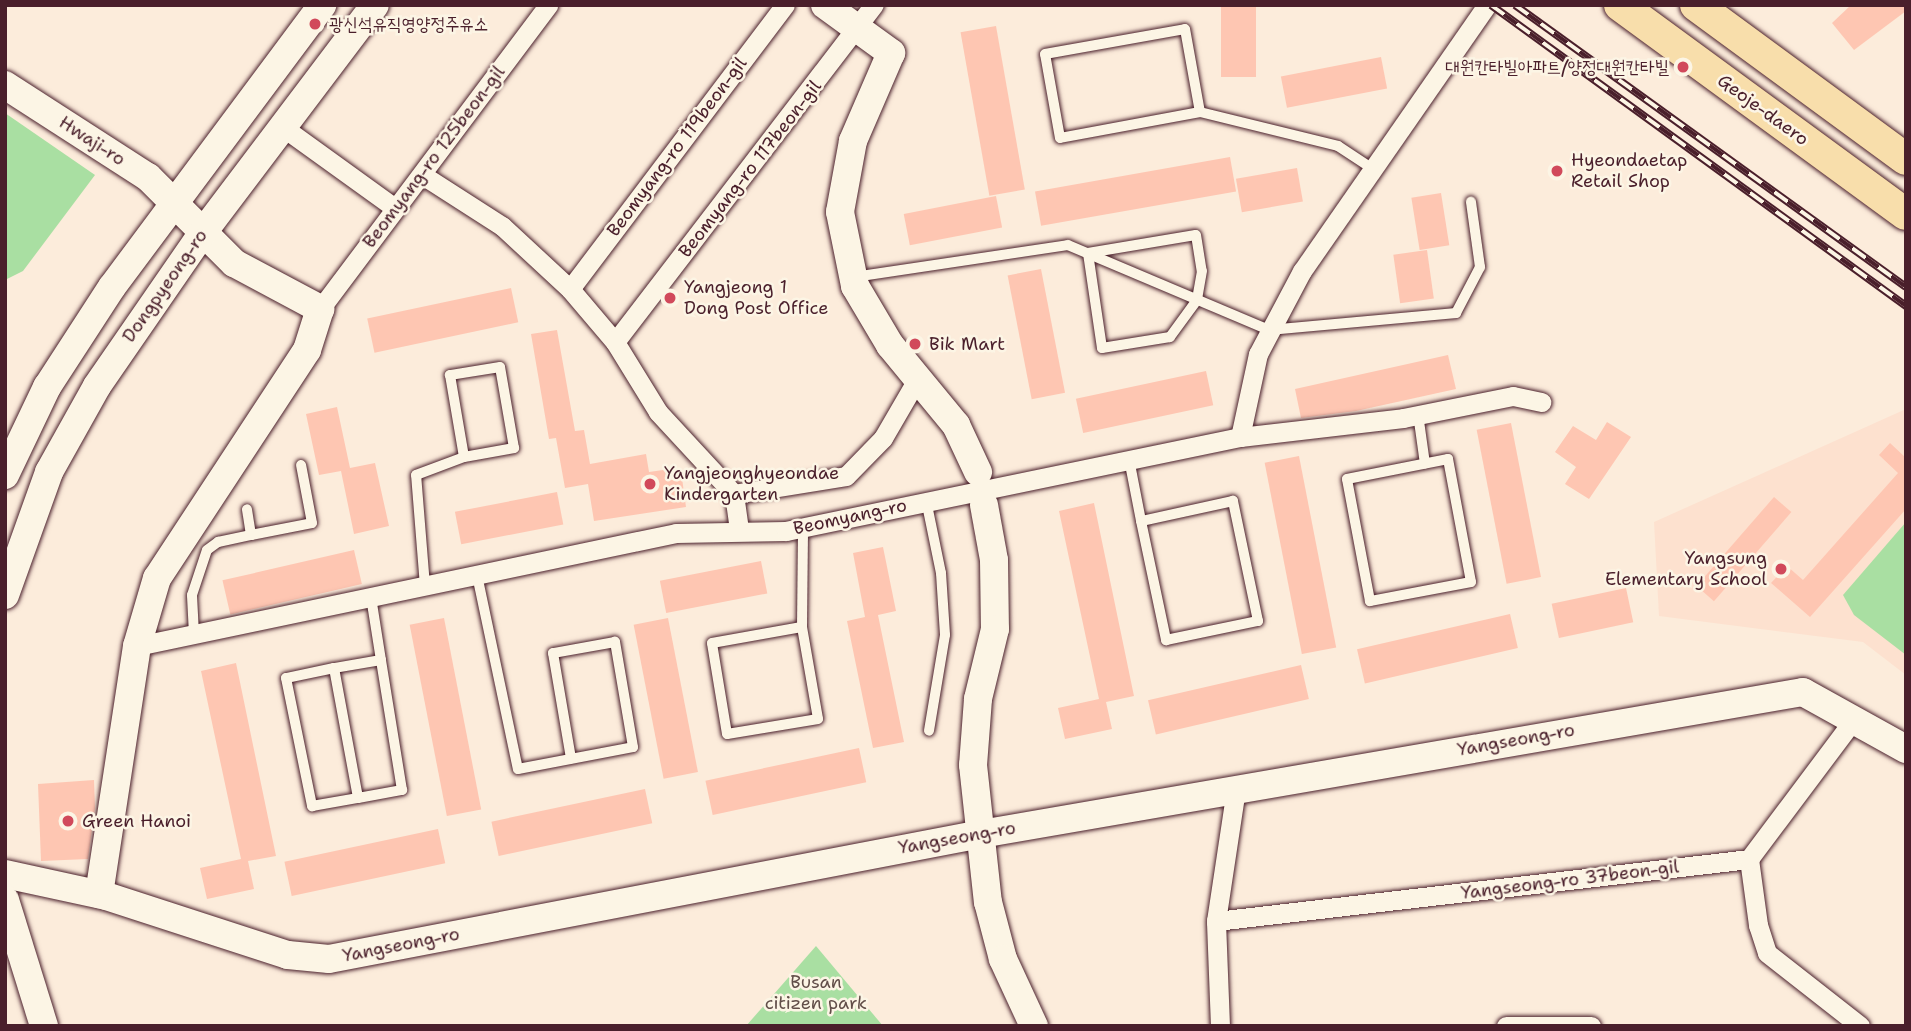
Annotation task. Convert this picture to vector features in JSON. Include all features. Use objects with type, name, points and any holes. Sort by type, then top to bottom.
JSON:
[{"type":"main road","name":"Geoje-daero","points":[[1620,5],[1906,214]]},
{"type":"main road","points":[[1696,5],[1906,159]]},
{"type":"street","points":[[5,475],[47,387],[174,203],[322,5]]},
{"type":"street","name":"Dongpyeong-ro","points":[[5,595],[50,472],[97,386],[201,235],[375,5]]},
{"type":"street","name":"Beomyang-ro 125beon-gil","points":[[320,309],[395,208],[424,176],[548,5]]},
{"type":"street","name":"Beomyang-ro 119beon-gil","points":[[570,289],[785,5]]},
{"type":"street","points":[[825,5],[891,53],[853,141],[839,212],[854,277],[890,345],[916,382],[956,425],[978,472]]},
{"type":"street","name":"Beomyang-ro 117beon-gil","points":[[615,342],[874,5]]},
{"type":"street","points":[[1240,437],[1258,354],[1302,271],[1486,5]]},
{"type":"street","name":"Hwaji-ro","points":[[5,85],[148,177],[201,235],[234,263],[320,309]]},
{"type":"street","points":[[284,128],[395,208]]},
{"type":"street","points":[[424,176],[502,226],[570,289],[615,342],[658,412],[734,494],[739,530]]},
{"type":"street","points":[[99,894],[137,646],[157,578],[307,350],[320,309]]},
{"type":"street","points":[[734,494],[846,476],[883,438],[916,382]]},
{"type":"street","name":"Beomyang-ro","points":[[137,646],[676,533],[803,527],[1025,479],[1240,437],[1419,414],[1513,396],[1541,402]]},
{"type":"street","points":[[984,505],[994,559],[995,629],[978,699],[974,752],[981,834],[988,902],[1003,959],[1034,1026]]},
{"type":"street","name":"Yangseong-ro","points":[[5,874],[99,894],[288,956],[329,959],[981,834],[1803,691],[1906,749]]},
{"type":"street","points":[[1855,718],[1749,859],[1758,925],[1767,953],[1860,1026]]},
{"type":"street","points":[[1220,1026],[1216,921],[1236,789]]},
{"type":"street","name":"Yangseong-ro 37beon-gil","points":[[1216,921],[1749,859]]},
{"type":"street","points":[[5,900],[44,1026]]},
{"type":"street","points":[[1506,1026],[1591,1026]]},
{"type":"lane","points":[[1200,112],[1185,29],[1045,54],[1060,138],[1200,112],[1338,146],[1373,169]]},
{"type":"lane","points":[[854,277],[1068,245],[1269,330],[1456,313],[1480,267],[1471,202]]},
{"type":"lane","points":[[1196,235],[1202,271],[1197,300],[1170,337],[1102,348],[1088,253],[1196,235]]},
{"type":"lane","points":[[425,586],[416,475],[464,457],[514,448],[500,367],[450,375],[464,457]]},
{"type":"lane","points":[[1419,414],[1425,464]]},
{"type":"lane","points":[[1129,459],[1141,521],[1166,640],[1258,621],[1233,501],[1141,521]]},
{"type":"lane","points":[[1448,459],[1471,582],[1370,601],[1347,479],[1425,464],[1448,459]]},
{"type":"lane","points":[[194,634],[192,595],[207,550],[218,542],[312,523],[301,464]]},
{"type":"lane","points":[[926,500],[942,573],[945,635],[929,731]]},
{"type":"lane","points":[[247,509],[251,534]]},
{"type":"lane","points":[[802,627],[712,643],[727,734],[818,719],[802,627],[803,527]]},
{"type":"lane","points":[[477,575],[518,769],[633,747],[615,642],[553,653],[570,758]]},
{"type":"lane","points":[[371,597],[402,790],[312,806],[286,678],[381,660]]},
{"type":"lane","points":[[334,668],[358,798]]},
{"type":"shaded area","name":"Yangsung Elementary School","points":[[1906,409],[1906,675],[1863,642],[1659,616],[1654,522]]},
{"type":"green space","points":[[5,113],[95,175],[23,271],[5,280]]},
{"type":"green space","points":[[1906,522],[1906,655],[1854,615],[1843,595]]},
{"type":"green space","name":"Busan citizen park","points":[[816,946],[883,1026],[746,1026]]},
{"type":"building","points":[[1221,5],[1256,5],[1256,77],[1221,77]]},
{"type":"building","points":[[1851,5],[1906,5],[1906,11],[1854,50],[1832,23]]},
{"type":"building","points":[[996,26],[1025,189],[989,196],[961,32]]},
{"type":"building","points":[[1381,57],[1387,88],[1287,108],[1281,76]]},
{"type":"building","points":[[1230,157],[1236,191],[1041,226],[1035,191]]},
{"type":"building","points":[[1297,168],[1303,201],[1242,212],[1236,179]]},
{"type":"building","points":[[1441,193],[1449,245],[1420,250],[1411,198]]},
{"type":"building","points":[[996,196],[1002,227],[910,245],[904,214]]},
{"type":"building","points":[[1427,250],[1434,299],[1400,303],[1393,255]]},
{"type":"building","points":[[1041,269],[1065,393],[1032,399],[1008,275]]},
{"type":"building","points":[[511,288],[518,322],[374,353],[367,319]]},
{"type":"building","points":[[557,330],[575,431],[584,430],[590,464],[646,454],[649,472],[670,469],[671,480],[682,478],[686,507],[594,521],[588,484],[565,488],[556,438],[549,439],[531,334]]},
{"type":"building","points":[[1448,355],[1456,389],[1356,411],[1301,418],[1295,389]]},
{"type":"building","points":[[1206,371],[1213,405],[1083,433],[1076,399]]},
{"type":"building","points":[[337,407],[350,468],[375,463],[389,526],[354,534],[341,471],[319,475],[306,414]]},
{"type":"building","points":[[1607,422],[1631,437],[1589,499],[1565,484],[1576,467],[1555,452],[1573,426],[1596,440]]},
{"type":"building","points":[[1511,423],[1541,577],[1507,584],[1477,430]]},
{"type":"building","points":[[1890,443],[1906,458],[1906,509],[1810,617],[1771,583],[1787,566],[1803,580],[1898,473],[1879,455]]},
{"type":"building","points":[[1299,456],[1336,647],[1302,654],[1265,463]]},
{"type":"building","points":[[557,492],[563,524],[461,544],[455,512]]},
{"type":"building","points":[[1774,497],[1791,512],[1714,601],[1697,586]]},
{"type":"building","points":[[1094,503],[1134,696],[1106,702],[1112,729],[1065,739],[1058,708],[1099,699],[1059,511]]},
{"type":"building","points":[[883,547],[896,611],[878,615],[904,742],[873,748],[847,621],[865,617],[853,553]]},
{"type":"building","points":[[354,550],[362,584],[230,614],[222,580]]},
{"type":"building","points":[[761,561],[767,593],[666,613],[660,581]]},
{"type":"building","points":[[1626,588],[1633,622],[1559,638],[1552,604]]},
{"type":"building","points":[[1510,614],[1518,648],[1365,683],[1357,649]]},
{"type":"building","points":[[444,618],[481,809],[447,816],[410,625]]},
{"type":"building","points":[[668,618],[698,772],[664,779],[634,625]]},
{"type":"building","points":[[236,663],[276,856],[248,861],[254,889],[207,899],[200,868],[241,859],[201,671]]},
{"type":"building","points":[[1301,665],[1309,699],[1156,734],[1148,700]]},
{"type":"building","points":[[859,748],[866,782],[713,815],[705,781]]},
{"type":"building","name":"Green Hanoi","points":[[94,780],[95,808],[88,859],[41,861],[38,784]]},
{"type":"building","points":[[645,789],[652,823],[499,856],[491,822]]},
{"type":"building","points":[[438,829],[445,863],[292,896],[284,862]]},
{"type":"railway","points":[[1491,5],[1906,306]]},
{"type":"railway","points":[[1515,5],[1906,287]]},
{"type":"place","name":"광신석유직영양정주유소","points":[[315,24]]},
{"type":"place","name":"대원칸타빌아파트/양정대원칸타빌","points":[[1683,67]]},
{"type":"place","name":"Hyeondaetap Retail Shop","points":[[1557,171]]},
{"type":"place","name":"Yangjeong 1 Dong Post Office","points":[[670,298]]},
{"type":"place","name":"Bik Mart","points":[[915,344]]},
{"type":"place","name":"Yangjeonghyeondae Kindergarten","points":[[650,484]]},
{"type":"place","name":"Yangsung Elementary School","points":[[1781,569]]},
{"type":"place","name":"Green Hanoi","points":[[68,821]]}]
